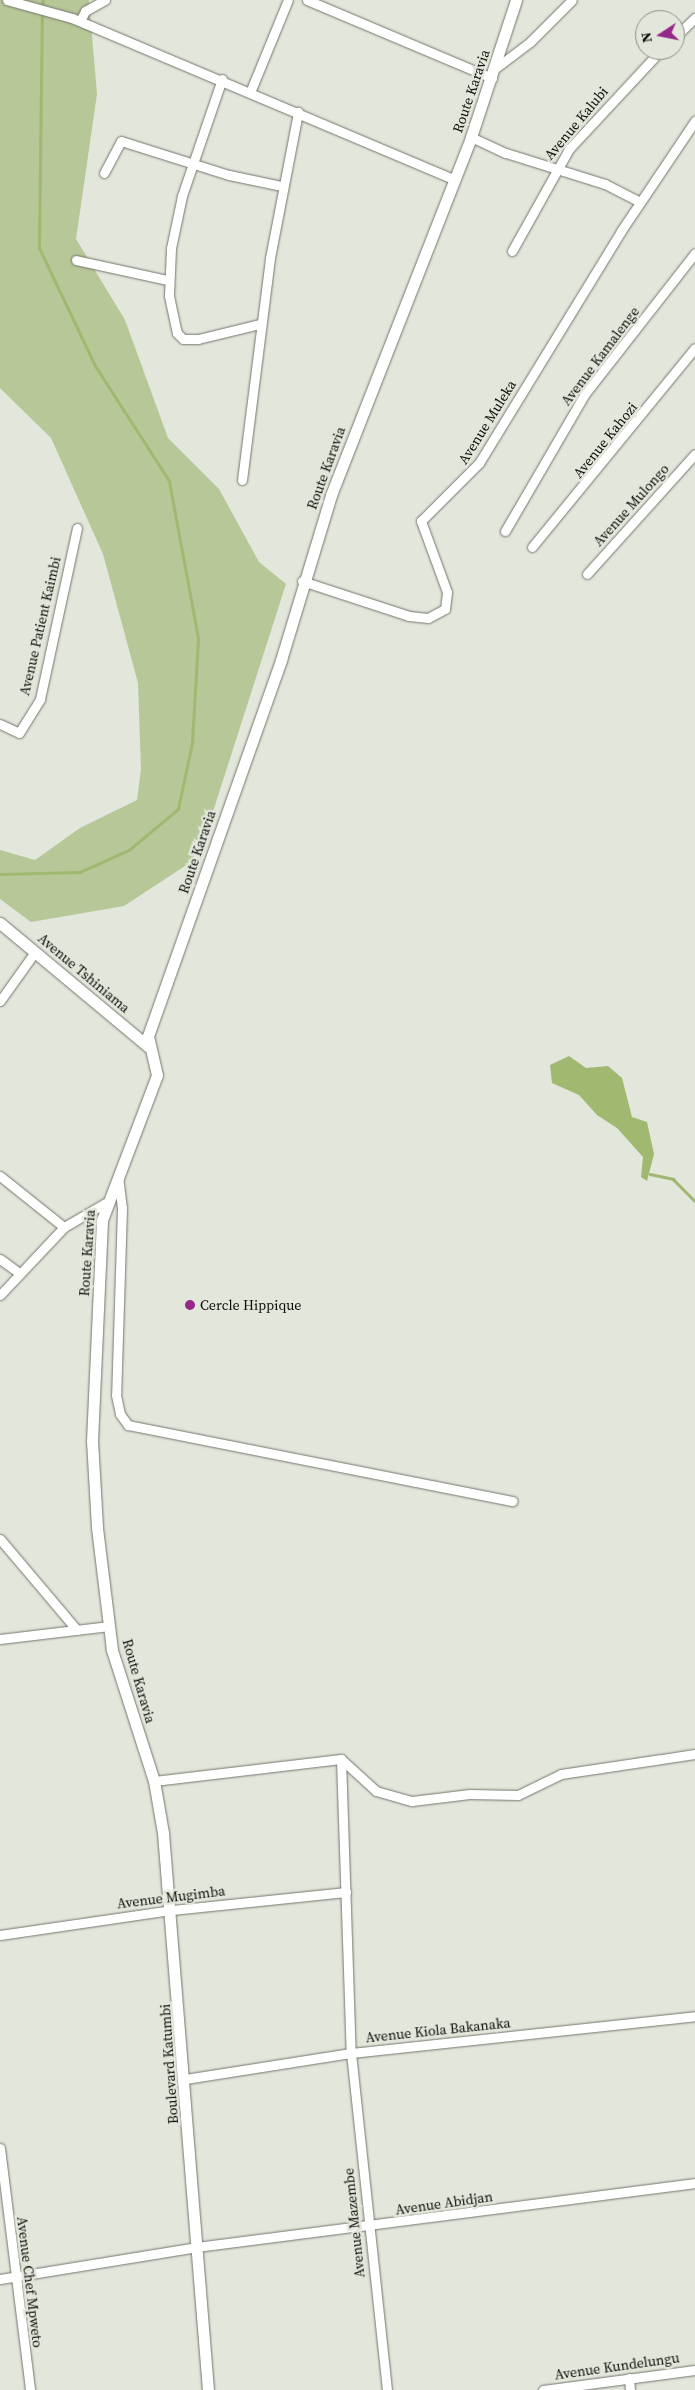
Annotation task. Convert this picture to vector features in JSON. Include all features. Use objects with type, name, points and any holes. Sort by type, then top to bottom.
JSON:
[{"type":"street","points":[[7,0],[76,20],[251,90],[454,180]]},
{"type":"street","points":[[76,20],[85,11],[105,0]]},
{"type":"street","points":[[251,90],[288,0]]},
{"type":"street","points":[[307,0],[492,78]]},
{"type":"street","name":"Route Karavia","points":[[140,1738],[117,1672],[109,1626],[92,1441],[105,1203],[157,1075],[149,1047],[152,1024],[281,660],[302,581],[471,137],[497,66],[516,0]]},
{"type":"street","points":[[497,66],[536,37],[572,0]]},
{"type":"street","points":[[685,28],[695,18]]},
{"type":"street","name":"Avenue Kalubi","points":[[512,251],[555,169],[653,60]]},
{"type":"street","points":[[222,80],[180,205],[167,280],[180,338],[198,340],[260,324]]},
{"type":"street","points":[[242,480],[260,324],[282,186],[298,112]]},
{"type":"street","name":"Avenue Muleka","points":[[302,581],[408,616],[428,618],[445,608],[447,592],[421,520],[479,463],[640,202],[695,121]]},
{"type":"street","points":[[471,137],[555,169],[605,184],[640,202]]},
{"type":"street","points":[[104,173],[121,141],[193,164],[282,186]]},
{"type":"street","name":"Avenue Kamalenge","points":[[505,531],[584,396],[695,253]]},
{"type":"street","points":[[76,260],[167,280]]},
{"type":"street","name":"Avenue Kahozi","points":[[532,547],[695,348]]},
{"type":"street","name":"Avenue Mulongo","points":[[587,574],[695,454]]},
{"type":"street","name":"Avenue Patient Kaimbi","points":[[0,724],[19,733],[40,699],[77,528]]},
{"type":"street","name":"Avenue Tshiniama","points":[[0,923],[149,1047]]},
{"type":"street","points":[[0,1001],[35,952]]},
{"type":"street","points":[[132,1033],[152,1024]]},
{"type":"street","points":[[118,1174],[122,1208],[116,1395],[120,1414],[128,1425],[513,1502]]},
{"type":"street","points":[[0,1176],[64,1227]]},
{"type":"street","points":[[0,1295],[64,1227],[105,1203]]},
{"type":"street","points":[[0,1259],[19,1273]]},
{"type":"street","points":[[0,1539],[77,1630]]},
{"type":"street","points":[[0,1639],[109,1626]]},
{"type":"street","name":"Boulevard Katumbi","points":[[140,1738],[154,1781],[172,1910],[208,2390]]},
{"type":"street","points":[[154,1781],[341,1759],[376,1791],[412,1801],[525,1794],[561,1774],[695,1754]]},
{"type":"street","name":"Avenue Mazembe","points":[[341,1759],[351,2054],[368,2227],[387,2390]]},
{"type":"street","name":"Avenue Mugimba","points":[[0,1935],[172,1910],[346,1892]]},
{"type":"street","name":"Avenue Kiola Bakanaka","points":[[185,2079],[351,2054],[695,2016]]},
{"type":"street","name":"Avenue Chef Mpweto","points":[[0,2148],[30,2390]]},
{"type":"street","name":"Avenue Abidjan","points":[[0,2279],[197,2247],[368,2227],[695,2183]]},
{"type":"street","name":"Avenue Kundelungu","points":[[543,2390],[695,2370]]},
{"type":"street","points":[[629,2378],[630,2390]]},
{"type":"shaded area","points":[[0,0],[89,0],[97,94],[76,239],[125,320],[168,438],[219,489],[259,562],[286,584],[209,824],[191,862],[124,906],[31,922],[0,899],[0,850],[35,860],[80,828],[137,800],[141,769],[138,683],[103,554],[51,438],[0,388]]},
{"type":"shaded area","points":[[569,1056],[586,1068],[608,1066],[622,1078],[632,1117],[647,1122],[654,1154],[647,1181],[641,1177],[643,1157],[617,1128],[597,1115],[579,1095],[552,1083],[550,1065]]},
{"type":"waterway","points":[[42,7],[43,0]]},
{"type":"waterway","points":[[0,874],[80,872],[129,850],[178,809],[192,743],[198,638],[169,481],[95,366],[39,248],[42,13]]},
{"type":"waterway","points":[[650,1174],[673,1179],[695,1201]]},
{"type":"place","name":"Cercle Hippique","points":[[190,1305]]}]
